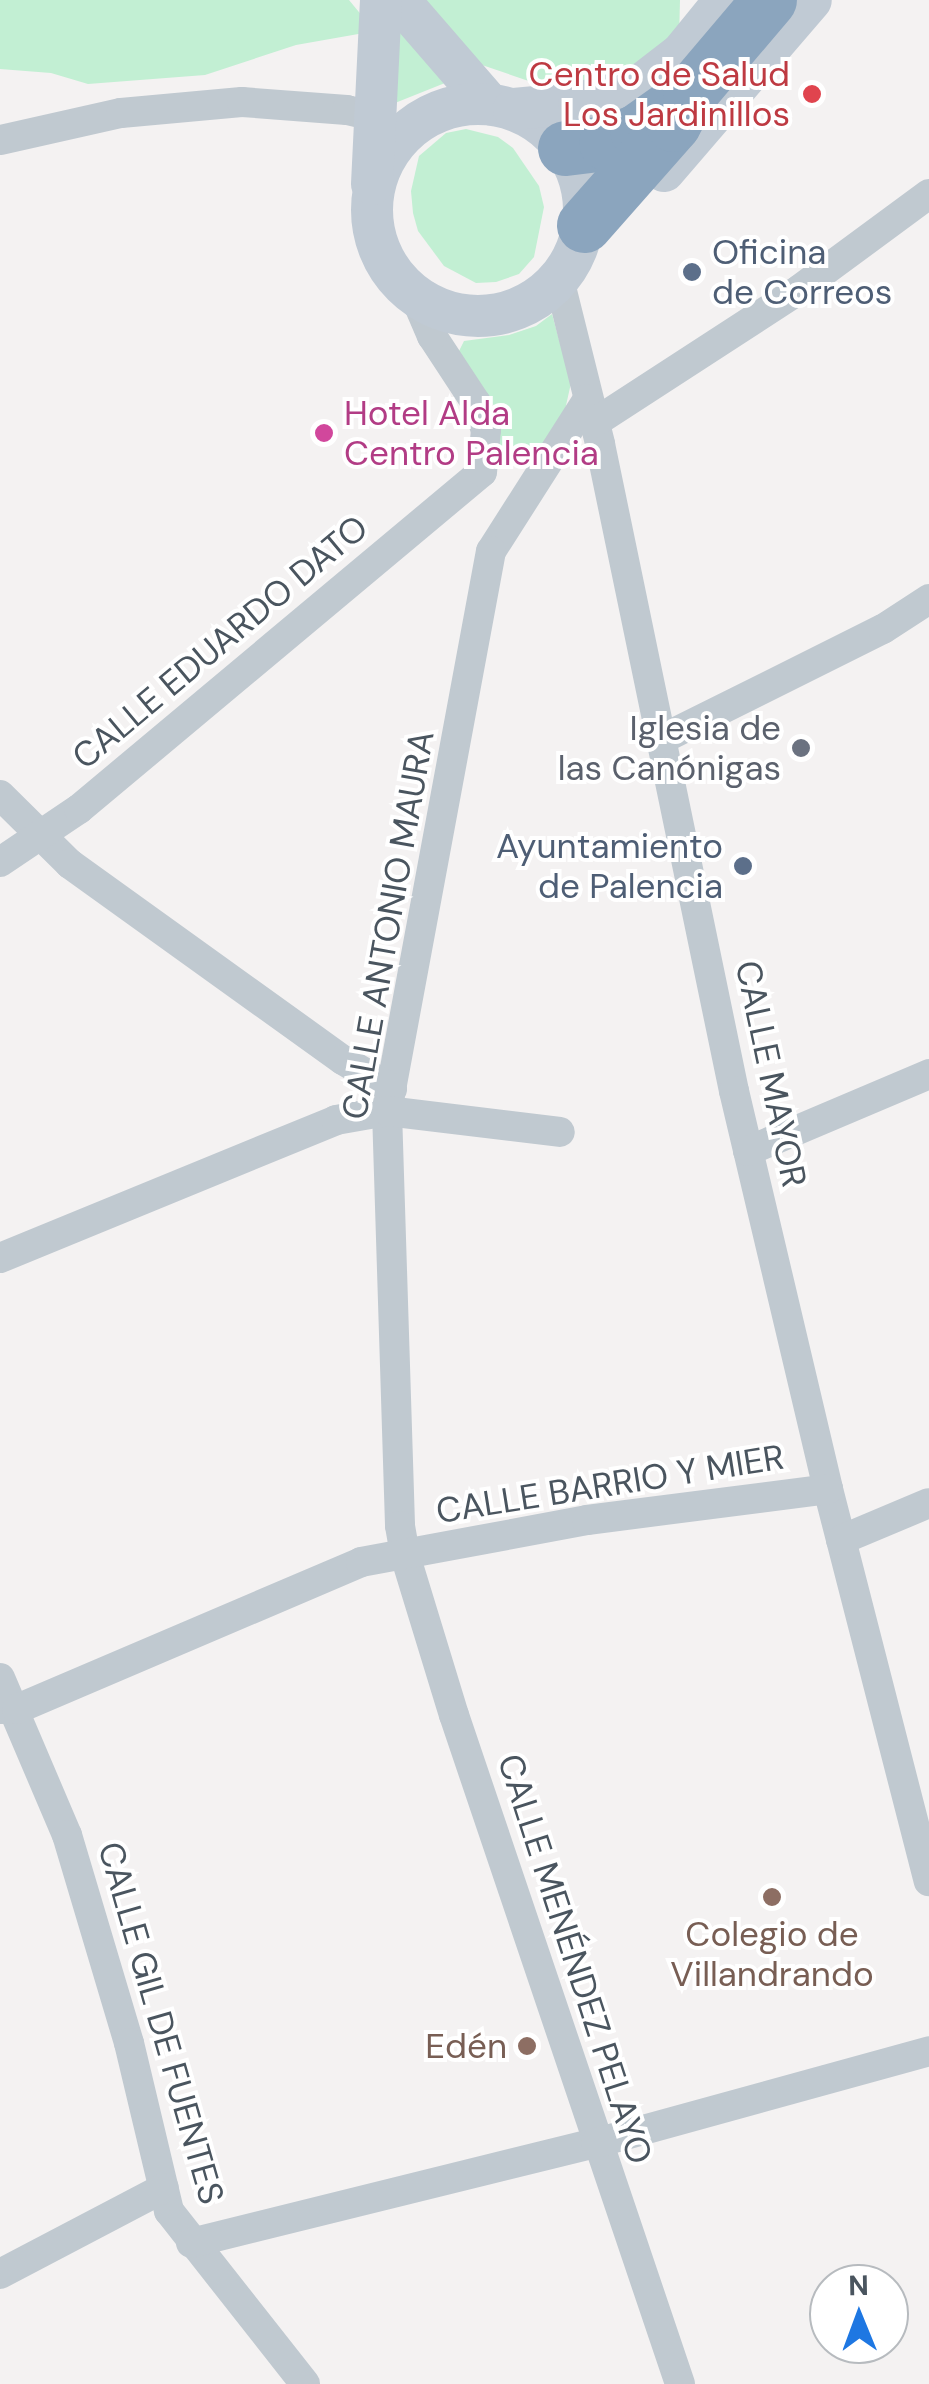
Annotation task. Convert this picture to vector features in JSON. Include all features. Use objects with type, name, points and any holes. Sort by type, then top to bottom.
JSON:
[{"type":"highway","points":[[572,254],[673,124],[690,93],[769,0]]},
{"type":"highway","points":[[566,148],[606,144],[637,131],[690,93]]},
{"type":"main road","points":[[381,0],[372,199],[381,252],[394,275],[414,294],[462,315],[489,316],[515,310],[652,184],[811,0]]},
{"type":"main road","points":[[399,0],[502,107],[543,125],[566,148],[582,185],[572,254]]},
{"type":"main road","points":[[372,199],[388,154],[420,120],[442,109],[579,103],[638,86],[682,53],[726,0]]},
{"type":"street","points":[[0,140],[121,113],[242,102],[347,110],[373,116]]},
{"type":"street","points":[[591,411],[800,289],[929,194]]},
{"type":"street","name":"CALLE MAYOR","points":[[572,254],[591,411],[748,1151],[841,1540],[918,1793],[929,1881]]},
{"type":"street","name":"CALLE EDUARDO DATO","points":[[0,862],[79,809],[482,472],[486,430],[476,403],[432,336],[414,294]]},
{"type":"street","name":"CALLE ANTONIO MAURA","points":[[405,1555],[395,1427],[390,1100],[492,551],[591,411]]},
{"type":"street","points":[[662,738],[883,630],[929,600]]},
{"type":"street","points":[[0,795],[39,837],[344,1060],[390,1100],[560,1132]]},
{"type":"street","points":[[748,1151],[929,1074]]},
{"type":"street","points":[[0,1258],[390,1100]]},
{"type":"street","name":"CALLE BARRIO Y MIER","points":[[8,1709],[361,1562],[587,1520],[828,1489]]},
{"type":"street","points":[[841,1540],[929,1504]]},
{"type":"street","name":"CALLE MENÉNDEZ PELAYO","points":[[405,1555],[596,2143],[680,2384]]},
{"type":"street","name":"CALLE GIL DE FUENTES","points":[[0,1678],[8,1709],[67,1835],[129,2043],[169,2211],[305,2384]]},
{"type":"street","points":[[191,2242],[596,2143],[929,2051]]},
{"type":"street","points":[[0,2274],[164,2188]]},
{"type":"green space","points":[[0,0],[349,0],[363,17],[364,33],[296,45],[205,75],[88,84],[51,73],[0,69]]},
{"type":"green space","points":[[421,0],[680,0],[679,39],[644,69],[552,89],[479,64]]},
{"type":"green space","points":[[393,14],[450,81],[395,103]]},
{"type":"green space","points":[[466,129],[498,137],[513,148],[539,186],[544,207],[534,257],[519,274],[496,282],[476,283],[444,266],[418,231],[413,213],[411,191],[419,156],[446,133]]},
{"type":"green space","points":[[552,314],[571,383],[565,410],[542,449],[500,451],[495,407],[461,360],[459,351],[464,341],[509,335],[536,326]]},
{"type":"place","name":"Centro de Salud Los Jardinillos","points":[[812,94]]},
{"type":"place","name":"Oficina de Correos","points":[[692,272]]},
{"type":"place","name":"Hotel Alda Centro Palencia","points":[[324,433]]},
{"type":"place","name":"Iglesia de las Canónigas","points":[[801,748]]},
{"type":"place","name":"Ayuntamiento de Palencia","points":[[743,866]]},
{"type":"place","name":"Colegio de Villandrando","points":[[772,1897]]},
{"type":"place","name":"Edén","points":[[527,2046]]}]
